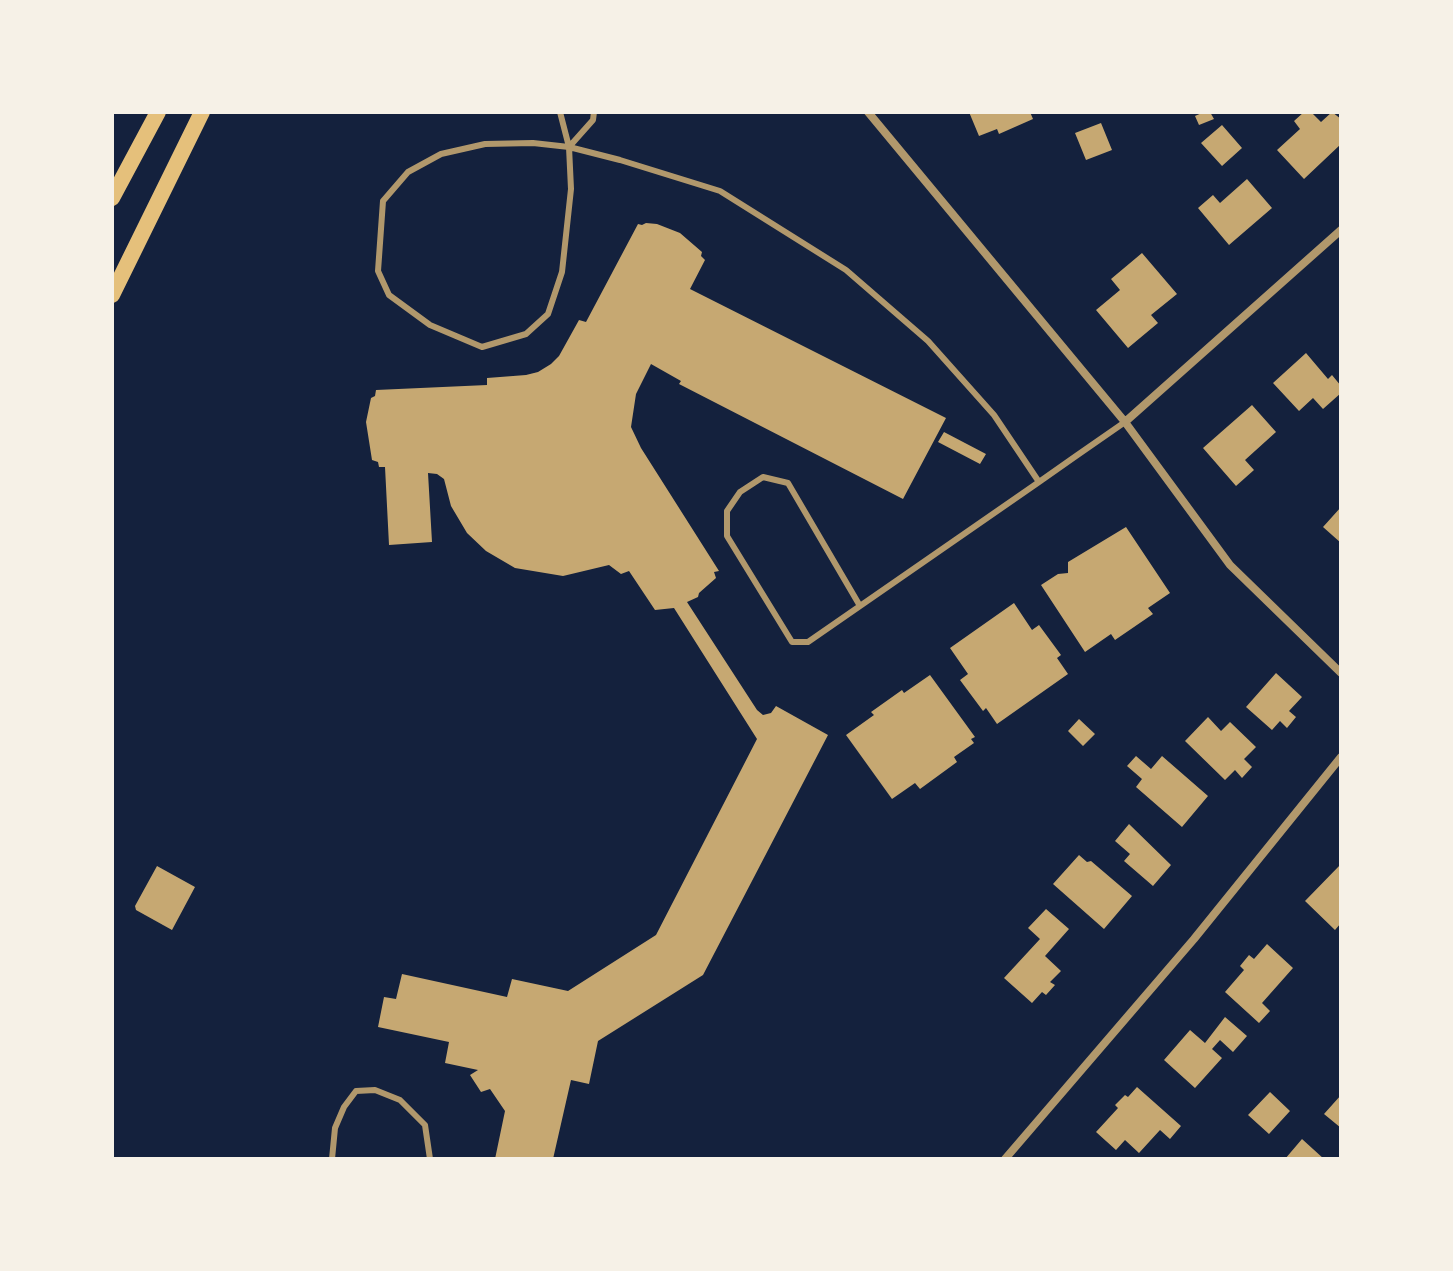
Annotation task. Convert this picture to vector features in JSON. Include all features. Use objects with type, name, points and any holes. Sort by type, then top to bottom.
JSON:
[{"type":"main road","points":[[112,198],[158,112]]},
{"type":"main road","points":[[112,295],[202,112]]},
{"type":"street","points":[[868,112],[1125,422],[1230,565],[1341,673]]},
{"type":"street","points":[[1125,422],[1341,230]]},
{"type":"street","points":[[1005,1159],[1194,939],[1341,757]]},
{"type":"lane","points":[[560,112],[569,147],[571,189],[562,272],[548,314],[526,334],[482,347],[430,325],[389,295],[378,271],[383,201],[408,172],[441,154],[485,144],[533,143],[569,147],[620,160],[720,191],[846,270],[928,341],[994,415],[1039,482]]},
{"type":"lane","points":[[569,147],[593,120],[594,112]]},
{"type":"lane","points":[[860,606],[788,483],[763,477],[740,492],[727,511],[727,536],[792,642],[808,642],[860,606],[1039,482],[1125,422]]},
{"type":"lane","points":[[332,1159],[335,1128],[344,1107],[356,1091],[375,1090],[400,1100],[425,1125],[430,1159]]},
{"type":"building","points":[[969,112],[1030,112],[1033,119],[999,134],[997,129],[979,136]]},
{"type":"building","points":[[1210,112],[1214,119],[1199,125],[1195,116]]},
{"type":"building","points":[[1304,112],[1311,112],[1321,122],[1332,112],[1341,119],[1341,144],[1304,179],[1277,150],[1300,129],[1294,121]]},
{"type":"building","points":[[1101,123],[1112,150],[1086,160],[1075,133]]},
{"type":"building","points":[[1222,125],[1242,148],[1222,166],[1201,143]]},
{"type":"building","points":[[1247,179],[1272,208],[1229,245],[1198,208],[1213,195],[1220,203]]},
{"type":"building","points":[[646,223],[680,233],[702,252],[705,260],[690,289],[946,418],[903,499],[679,384],[681,381],[651,364],[636,394],[631,427],[641,448],[719,571],[714,572],[716,578],[698,597],[687,602],[757,710],[763,715],[771,713],[776,706],[828,735],[703,975],[598,1041],[589,1084],[571,1080],[553,1159],[495,1159],[505,1111],[490,1089],[481,1092],[470,1075],[478,1070],[445,1063],[449,1042],[378,1027],[384,997],[396,999],[402,974],[507,997],[512,979],[568,991],[656,935],[757,739],[674,608],[655,610],[629,571],[621,574],[609,565],[563,576],[515,568],[486,551],[467,533],[451,506],[444,479],[428,473],[432,542],[389,545],[385,467],[379,467],[378,462],[372,460],[366,422],[376,390],[487,385],[487,378],[526,375],[551,364],[559,356],[579,320],[586,322],[638,224]]},
{"type":"building","points":[[1142,253],[1177,294],[1151,315],[1158,323],[1128,348],[1096,310],[1120,290],[1111,279]]},
{"type":"building","points":[[1306,353],[1328,379],[1332,375],[1341,386],[1341,393],[1323,409],[1313,398],[1299,411],[1273,383]]},
{"type":"building","points":[[1252,405],[1276,432],[1245,460],[1254,470],[1236,486],[1203,448]]},
{"type":"building","points":[[944,432],[986,454],[980,464],[938,442]]},
{"type":"building","points":[[1341,507],[1341,543],[1323,527]]},
{"type":"building","points":[[1126,527],[1170,593],[1148,608],[1153,614],[1115,640],[1111,634],[1085,652],[1041,585],[1058,574],[1068,573],[1068,562]]},
{"type":"building","points":[[1014,603],[1032,630],[1039,625],[1061,655],[1057,658],[1068,674],[997,724],[960,680],[968,674],[950,648]]},
{"type":"building","points":[[1276,673],[1302,697],[1289,711],[1296,717],[1287,728],[1280,721],[1272,730],[1246,707]]},
{"type":"building","points":[[930,675],[975,737],[971,739],[974,743],[954,757],[957,762],[920,789],[915,783],[892,799],[846,735],[874,715],[871,712]]},
{"type":"building","points":[[1208,717],[1221,731],[1230,722],[1256,747],[1244,759],[1252,767],[1242,778],[1235,770],[1225,780],[1185,741]]},
{"type":"building","points":[[1079,719],[1095,734],[1083,746],[1068,731]]},
{"type":"building","points":[[1136,756],[1151,769],[1162,756],[1208,796],[1182,827],[1136,787],[1142,779],[1127,766]]},
{"type":"building","points":[[1129,824],[1171,865],[1153,886],[1124,861],[1130,854],[1115,841]]},
{"type":"building","points":[[1079,855],[1087,862],[1091,861],[1132,896],[1104,929],[1053,884]]},
{"type":"building","points":[[1341,864],[1341,923],[1335,930],[1305,901]]},
{"type":"building","points":[[157,866],[195,887],[172,930],[136,910],[135,906]]},
{"type":"building","points":[[1046,909],[1069,929],[1045,956],[1061,971],[1050,982],[1055,985],[1046,995],[1042,992],[1032,1003],[1004,978],[1040,939],[1028,928]]},
{"type":"building","points":[[1267,944],[1293,968],[1262,1003],[1270,1011],[1259,1023],[1225,992],[1244,970],[1240,966],[1249,955],[1254,959]]},
{"type":"building","points":[[1225,1017],[1247,1036],[1233,1052],[1220,1040],[1212,1049],[1222,1058],[1195,1088],[1164,1060],[1190,1030],[1205,1043]]},
{"type":"building","points":[[1137,1087],[1181,1126],[1170,1139],[1160,1130],[1139,1153],[1125,1140],[1116,1150],[1096,1132],[1118,1108],[1115,1105]]},
{"type":"building","points":[[1270,1092],[1290,1111],[1269,1134],[1248,1115]]},
{"type":"building","points":[[1341,1095],[1341,1128],[1324,1114]]},
{"type":"building","points":[[1302,1139],[1324,1159],[1285,1159]]}]
